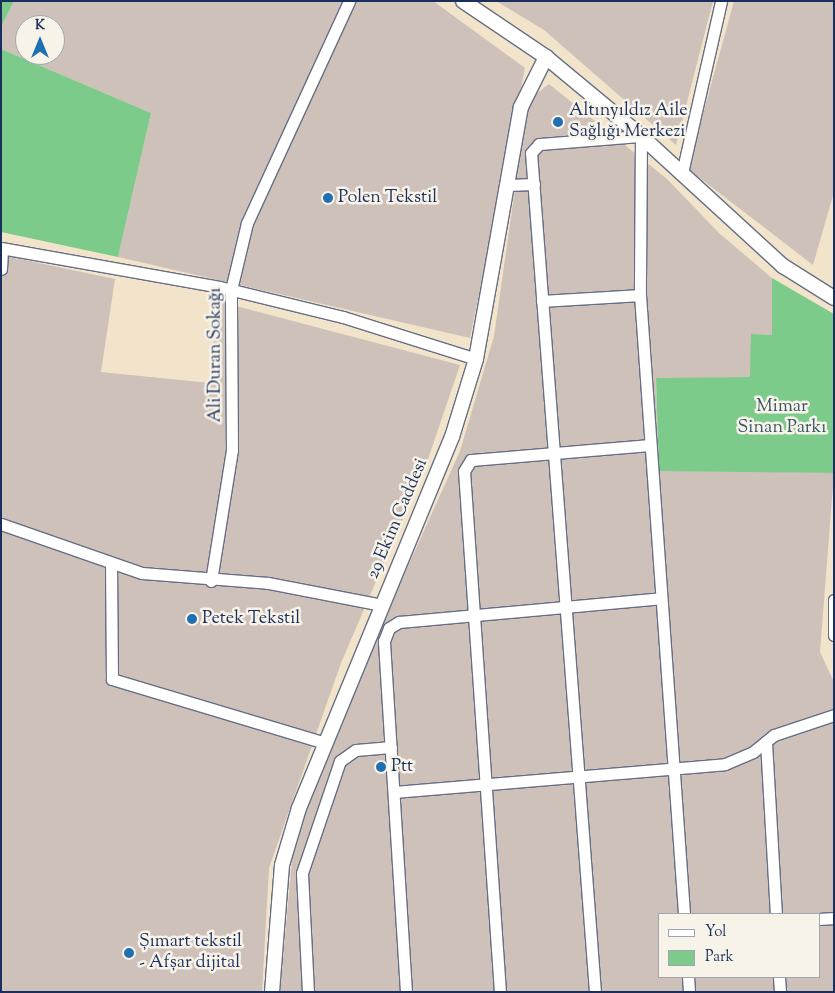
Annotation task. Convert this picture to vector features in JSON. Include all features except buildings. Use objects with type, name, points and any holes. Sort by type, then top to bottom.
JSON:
[{"type":"street","name":"Ali Duran Sokağı","points":[[211,581],[232,450],[231,290],[247,223],[263,182],[349,1]]},
{"type":"street","points":[[463,1],[546,57],[641,136],[783,266],[834,298]]},
{"type":"street","points":[[682,173],[721,1]]},
{"type":"street","name":"29 Ekim Caddesi","points":[[272,992],[282,865],[325,742],[448,446],[476,359],[521,107],[546,57]]},
{"type":"street","points":[[595,992],[581,776],[531,153],[539,144],[641,136]]},
{"type":"street","points":[[641,136],[640,295],[684,913]]},
{"type":"street","points":[[507,185],[534,184]]},
{"type":"street","points":[[1,268],[2,248],[231,290],[343,317],[476,359]]},
{"type":"street","points":[[542,301],[640,295]]},
{"type":"street","points":[[500,992],[488,784],[464,471],[471,460],[650,445]]},
{"type":"street","points":[[1,524],[111,564],[211,581],[268,583],[382,605]]},
{"type":"street","points":[[111,564],[112,678],[325,742]]},
{"type":"street","points":[[406,992],[384,641],[389,628],[399,622],[661,598]]},
{"type":"street","points":[[834,600],[834,635]]},
{"type":"street","points":[[394,792],[724,764],[766,742],[834,715]]},
{"type":"street","points":[[766,742],[776,913]]},
{"type":"street","points":[[308,992],[302,872],[340,761],[356,750],[391,747]]},
{"type":"street","points":[[820,919],[834,918]]},
{"type":"street","points":[[688,978],[689,992]]},
{"type":"street","points":[[780,978],[780,992]]},
{"type":"shaded area","points":[[14,1],[433,1],[525,68],[470,338],[118,257],[151,113],[38,65],[65,65],[65,15],[15,15],[15,55],[1,49],[1,27]]},
{"type":"shaded area","points":[[496,1],[713,1],[676,145],[544,30]]},
{"type":"shaded area","points":[[734,1],[834,1],[834,192],[813,265],[688,169]]},
{"type":"shaded area","points":[[549,84],[667,179],[719,233],[772,278],[772,335],[751,334],[751,377],[656,379],[659,470],[834,473],[820,652],[834,682],[834,992],[280,992],[294,837],[384,619],[460,451],[494,336],[525,119],[532,97]]},
{"type":"shaded area","points":[[1,255],[115,279],[101,372],[210,383],[217,301],[460,365],[426,465],[341,663],[269,868],[262,992],[1,992]]},
{"type":"green space","points":[[1,1],[14,1],[1,27]]},
{"type":"green space","points":[[1,49],[15,55],[15,65],[38,65],[151,113],[118,257],[1,232]]},
{"type":"green space","name":"Mimar Sinan Parkı","points":[[772,278],[834,314],[834,473],[659,471],[656,378],[750,377],[751,334],[772,335]]},
{"type":"place","name":"Altınyıldız Aile Sağlığı Merkezi","points":[[558,122]]},
{"type":"place","name":"Polen Tekstil","points":[[328,198]]},
{"type":"place","name":"Petek Tekstil","points":[[192,619]]},
{"type":"place","name":"Ptt","points":[[381,767]]},
{"type":"place","name":"Şımart tekstil - Afşar dijital","points":[[129,953]]}]
